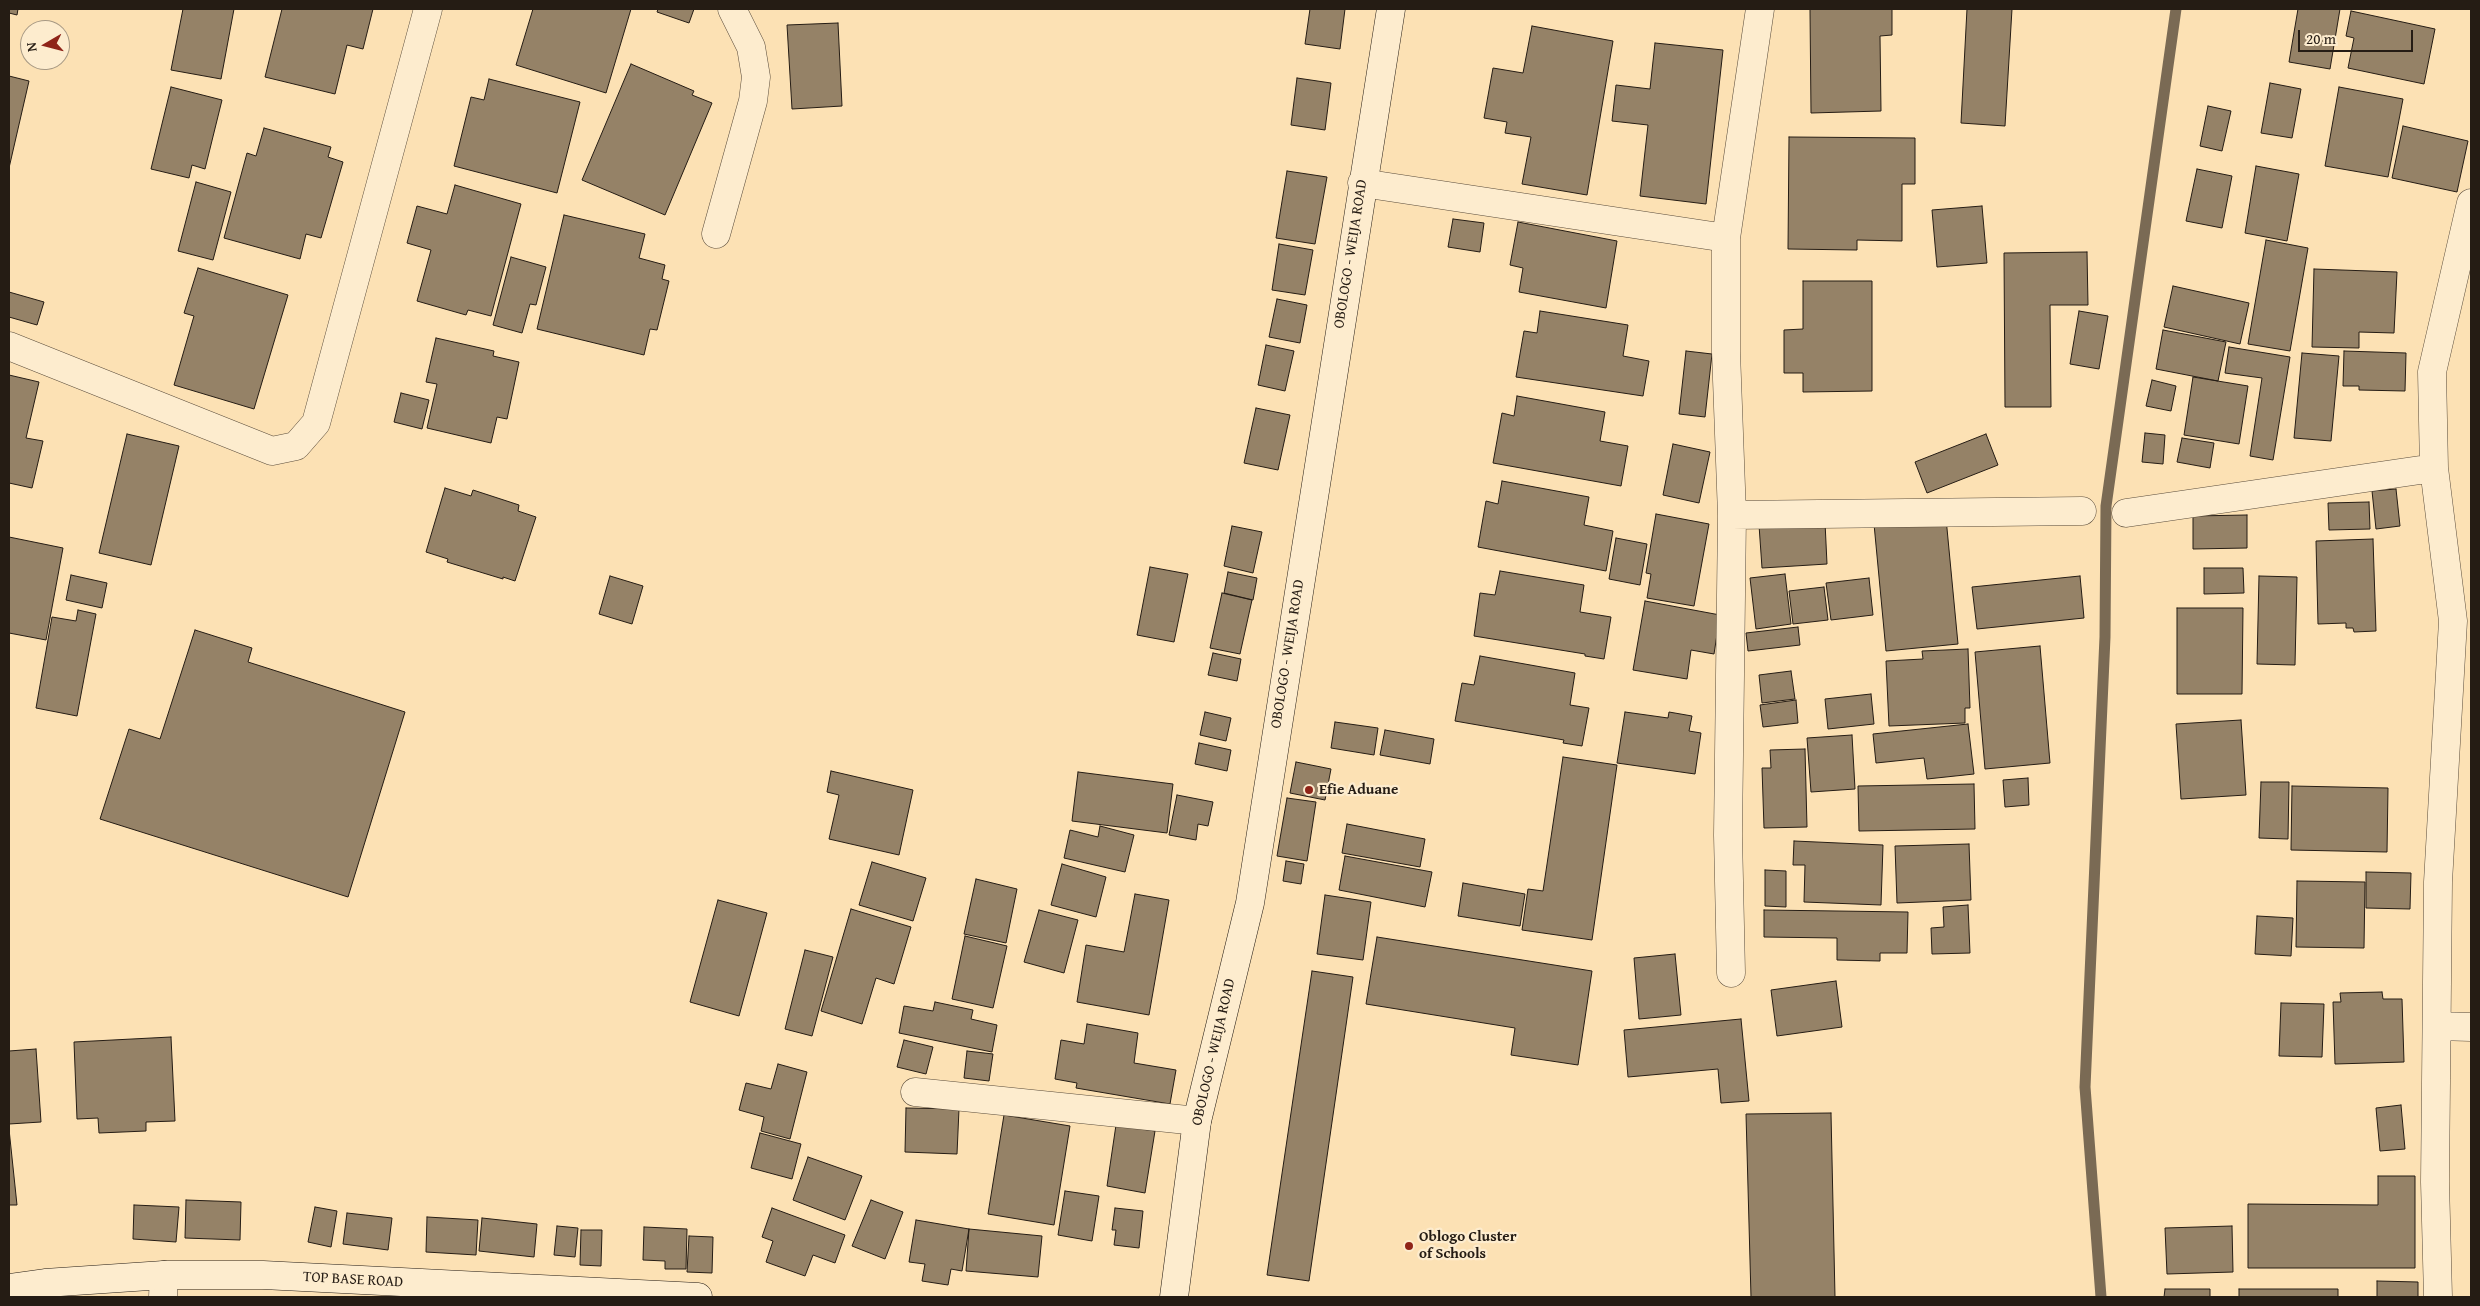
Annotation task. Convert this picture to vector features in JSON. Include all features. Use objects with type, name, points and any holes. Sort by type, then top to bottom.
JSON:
[{"type":"street","points":[[9,346],[272,451],[296,446],[316,422],[428,9]]},
{"type":"street","points":[[716,234],[753,101],[756,76],[751,47],[732,9]]},
{"type":"street","name":"OBOLOGO - WEIJA ROAD","points":[[1174,1297],[1197,1121],[1250,902],[1362,183],[1391,9]]},
{"type":"street","points":[[1731,972],[1728,835],[1732,515],[1726,352],[1726,238],[1760,9]]},
{"type":"street","points":[[1362,183],[1726,238]]},
{"type":"street","points":[[2438,1297],[2435,1182],[2438,882],[2453,622],[2434,468],[2432,372],[2471,203]]},
{"type":"street","points":[[2126,513],[2434,468]]},
{"type":"street","points":[[1732,515],[2082,511]]},
{"type":"street","points":[[2437,1026],[2471,1028]]},
{"type":"street","points":[[915,1092],[1197,1121]]},
{"type":"street","name":"TOP BASE ROAD","points":[[9,1288],[46,1283],[164,1286],[263,1276],[698,1297]]},
{"type":"building","points":[[9,9],[18,9],[17,15],[9,13]]},
{"type":"building","points":[[183,9],[234,9],[221,79],[171,70]]},
{"type":"building","points":[[282,9],[373,9],[363,49],[347,45],[335,94],[265,77]]},
{"type":"building","points":[[533,9],[631,9],[606,93],[516,65]]},
{"type":"building","points":[[658,9],[694,9],[689,23],[657,12]]},
{"type":"building","points":[[1310,9],[1345,9],[1340,49],[1305,44]]},
{"type":"building","points":[[1810,9],[1892,9],[1892,35],[1880,36],[1881,111],[1811,113]]},
{"type":"building","points":[[1967,9],[2012,9],[2005,126],[1961,123]]},
{"type":"building","points":[[2298,9],[2340,9],[2330,69],[2289,62]]},
{"type":"building","points":[[2351,11],[2435,29],[2424,84],[2348,68],[2354,38],[2346,36]]},
{"type":"building","points":[[838,23],[842,106],[792,109],[787,25]]},
{"type":"building","points":[[1532,26],[1613,41],[1587,195],[1522,184],[1531,137],[1505,133],[1507,122],[1484,118],[1493,68],[1523,73]]},
{"type":"building","points":[[1655,43],[1723,50],[1706,204],[1640,196],[1648,125],[1612,121],[1616,85],[1650,89]]},
{"type":"building","points":[[631,64],[694,91],[692,95],[712,103],[665,215],[582,180]]},
{"type":"building","points":[[9,76],[29,81],[9,168]]},
{"type":"building","points":[[1297,78],[1331,83],[1325,130],[1291,125]]},
{"type":"building","points":[[489,79],[580,102],[557,193],[454,166],[471,97],[484,100]]},
{"type":"building","points":[[2270,83],[2301,89],[2292,138],[2261,133]]},
{"type":"building","points":[[171,87],[222,100],[205,169],[192,165],[189,178],[151,169]]},
{"type":"building","points":[[2339,87],[2403,99],[2388,177],[2325,166]]},
{"type":"building","points":[[2208,106],[2231,111],[2222,151],[2200,146]]},
{"type":"building","points":[[2403,126],[2468,141],[2457,192],[2392,178]]},
{"type":"building","points":[[264,128],[331,147],[328,157],[343,162],[321,238],[306,234],[300,259],[224,238],[247,153],[256,156]]},
{"type":"building","points":[[1789,137],[1915,138],[1915,184],[1902,184],[1902,241],[1857,240],[1857,250],[1788,249]]},
{"type":"building","points":[[2256,166],[2299,174],[2287,241],[2245,233]]},
{"type":"building","points":[[2197,169],[2232,176],[2222,228],[2186,221]]},
{"type":"building","points":[[1287,171],[1327,177],[1315,244],[1276,238]]},
{"type":"building","points":[[196,182],[231,192],[213,260],[178,251]]},
{"type":"building","points":[[455,185],[521,204],[491,316],[468,310],[466,315],[417,301],[431,250],[407,243],[417,206],[447,214]]},
{"type":"building","points":[[1982,206],[1987,263],[1937,267],[1932,210]]},
{"type":"building","points":[[564,215],[645,234],[639,258],[665,265],[662,279],[669,281],[657,330],[650,329],[644,355],[537,329]]},
{"type":"building","points":[[1453,219],[1484,223],[1480,252],[1448,247]]},
{"type":"building","points":[[1518,222],[1617,241],[1606,308],[1519,292],[1523,268],[1510,265]]},
{"type":"building","points":[[2266,240],[2308,248],[2290,351],[2248,344]]},
{"type":"building","points":[[1279,244],[1313,250],[1305,295],[1272,290]]},
{"type":"building","points":[[2087,252],[2088,305],[2050,305],[2051,407],[2005,407],[2004,253]]},
{"type":"building","points":[[511,257],[546,267],[536,305],[530,304],[522,333],[493,325]]},
{"type":"building","points":[[198,268],[288,295],[254,409],[174,385],[194,316],[184,313]]},
{"type":"building","points":[[2314,269],[2397,272],[2394,333],[2359,332],[2359,348],[2312,347]]},
{"type":"building","points":[[1803,281],[1872,281],[1872,391],[1803,392],[1803,373],[1784,373],[1784,330],[1803,329]]},
{"type":"building","points":[[2173,286],[2249,303],[2240,344],[2164,327]]},
{"type":"building","points":[[9,292],[44,302],[37,325],[9,317]]},
{"type":"building","points":[[1277,299],[1307,305],[1300,343],[1269,337]]},
{"type":"building","points":[[1540,311],[1628,325],[1623,356],[1649,361],[1643,396],[1516,377],[1524,331],[1537,333]]},
{"type":"building","points":[[2079,311],[2108,316],[2099,369],[2070,364]]},
{"type":"building","points":[[2163,330],[2226,342],[2218,381],[2156,369]]},
{"type":"building","points":[[436,338],[494,351],[493,356],[519,362],[507,419],[497,417],[491,443],[427,428],[437,384],[426,382]]},
{"type":"building","points":[[1266,345],[1294,351],[1285,391],[1258,385]]},
{"type":"building","points":[[2229,347],[2290,357],[2273,460],[2250,456],[2262,378],[2225,373]]},
{"type":"building","points":[[1686,351],[1712,354],[1705,417],[1679,414]]},
{"type":"building","points":[[2344,351],[2406,353],[2405,391],[2359,390],[2359,386],[2343,386]]},
{"type":"building","points":[[2302,353],[2339,356],[2331,441],[2294,438]]},
{"type":"building","points":[[9,375],[39,382],[26,438],[43,441],[32,488],[9,483]]},
{"type":"building","points":[[2193,377],[2248,386],[2239,444],[2184,435]]},
{"type":"building","points":[[2152,380],[2176,386],[2171,411],[2146,406]]},
{"type":"building","points":[[401,393],[429,400],[422,429],[394,422]]},
{"type":"building","points":[[1517,396],[1605,412],[1600,441],[1628,446],[1621,486],[1493,463],[1502,413],[1514,416]]},
{"type":"building","points":[[1256,408],[1290,415],[1278,470],[1244,463]]},
{"type":"building","points":[[2145,433],[2165,435],[2163,464],[2142,462]]},
{"type":"building","points":[[127,434],[179,446],[151,565],[99,553]]},
{"type":"building","points":[[1986,434],[1998,465],[1927,493],[1915,462]]},
{"type":"building","points":[[2182,438],[2214,443],[2210,468],[2177,462]]},
{"type":"building","points":[[1673,444],[1710,452],[1699,503],[1663,495]]},
{"type":"building","points":[[1502,481],[1589,497],[1584,525],[1613,531],[1606,571],[1478,547],[1486,501],[1498,504]]},
{"type":"building","points":[[445,488],[471,496],[473,490],[519,505],[518,511],[536,517],[515,581],[447,562],[448,559],[426,552]]},
{"type":"building","points":[[2396,489],[2400,526],[2376,529],[2372,491]]},
{"type":"building","points":[[2369,502],[2370,529],[2329,530],[2328,503]]},
{"type":"building","points":[[1656,514],[1709,524],[1694,606],[1647,598],[1651,574],[1646,573]]},
{"type":"building","points":[[2247,515],[2247,548],[2193,549],[2193,516]]},
{"type":"building","points":[[1946,518],[1958,644],[1886,651],[1874,524]]},
{"type":"building","points":[[1825,522],[1827,564],[1762,568],[1759,525]]},
{"type":"building","points":[[1232,526],[1262,532],[1253,573],[1224,566]]},
{"type":"building","points":[[9,537],[63,548],[46,640],[9,633]]},
{"type":"building","points":[[1616,538],[1647,544],[1640,585],[1609,579]]},
{"type":"building","points":[[2373,539],[2376,631],[2354,632],[2353,628],[2346,628],[2346,623],[2318,624],[2316,541]]},
{"type":"building","points":[[1150,567],[1188,574],[1174,642],[1137,635]]},
{"type":"building","points":[[2204,568],[2243,568],[2244,593],[2204,594]]},
{"type":"building","points":[[1500,571],[1584,585],[1580,612],[1611,617],[1604,659],[1585,656],[1585,654],[1474,636],[1480,593],[1495,595]]},
{"type":"building","points":[[1228,572],[1257,578],[1253,600],[1224,593]]},
{"type":"building","points":[[1785,574],[1791,624],[1756,629],[1750,578]]},
{"type":"building","points":[[71,575],[107,583],[102,608],[66,600]]},
{"type":"building","points":[[610,576],[643,586],[632,624],[599,614]]},
{"type":"building","points":[[2080,576],[2084,618],[1977,629],[1972,587]]},
{"type":"building","points":[[2259,576],[2297,577],[2295,665],[2257,664]]},
{"type":"building","points":[[1869,578],[1873,615],[1831,620],[1826,583]]},
{"type":"building","points":[[1824,587],[1828,620],[1793,624],[1789,591]]},
{"type":"building","points":[[1222,593],[1252,600],[1240,654],[1210,648]]},
{"type":"building","points":[[1645,601],[1720,615],[1714,654],[1691,650],[1687,679],[1633,670]]},
{"type":"building","points":[[2177,608],[2243,608],[2242,694],[2177,694]]},
{"type":"building","points":[[78,610],[96,614],[77,716],[36,708],[52,617],[76,621]]},
{"type":"building","points":[[1798,627],[1800,645],[1748,651],[1746,633]]},
{"type":"building","points":[[195,630],[252,648],[248,662],[405,712],[348,897],[100,819],[129,729],[160,739]]},
{"type":"building","points":[[2040,646],[2050,763],[1985,769],[1975,652]]},
{"type":"building","points":[[1968,649],[1970,708],[1965,708],[1965,723],[1889,726],[1886,661],[1923,659],[1922,651]]},
{"type":"building","points":[[1213,653],[1241,659],[1237,681],[1208,675]]},
{"type":"building","points":[[1480,656],[1575,673],[1570,705],[1589,708],[1582,746],[1563,743],[1564,740],[1455,721],[1462,683],[1474,685]]},
{"type":"building","points":[[1791,671],[1795,699],[1762,703],[1759,675]]},
{"type":"building","points":[[1871,694],[1874,724],[1828,729],[1825,699]]},
{"type":"building","points":[[1796,700],[1798,723],[1763,727],[1760,705]]},
{"type":"building","points":[[1205,712],[1231,718],[1226,741],[1200,735]]},
{"type":"building","points":[[1625,712],[1668,718],[1669,712],[1692,716],[1689,731],[1701,733],[1695,774],[1617,763]]},
{"type":"building","points":[[2241,720],[2246,795],[2181,799],[2176,724]]},
{"type":"building","points":[[1335,722],[1378,728],[1374,755],[1331,748]]},
{"type":"building","points":[[1968,724],[1974,774],[1927,779],[1924,758],[1876,763],[1873,734]]},
{"type":"building","points":[[1385,730],[1434,739],[1430,764],[1380,755]]},
{"type":"building","points":[[1852,735],[1855,789],[1811,792],[1807,738]]},
{"type":"building","points":[[1199,743],[1231,750],[1227,771],[1195,764]]},
{"type":"building","points":[[1805,749],[1807,827],[1764,828],[1762,768],[1771,768],[1770,750]]},
{"type":"building","points":[[1563,757],[1617,765],[1592,940],[1522,930],[1528,889],[1543,891]]},
{"type":"building","points":[[1296,762],[1331,769],[1325,800],[1290,793]]},
{"type":"building","points":[[831,771],[913,790],[899,855],[829,839],[839,795],[827,792]]},
{"type":"building","points":[[1078,772],[1173,784],[1167,833],[1072,821]]},
{"type":"building","points":[[2028,778],[2029,805],[2005,807],[2003,780]]},
{"type":"building","points":[[2261,782],[2289,782],[2288,839],[2259,838]]},
{"type":"building","points":[[1974,784],[1975,829],[1859,831],[1858,786]]},
{"type":"building","points":[[2292,786],[2388,788],[2387,852],[2291,850]]},
{"type":"building","points":[[1177,795],[1213,802],[1208,826],[1198,824],[1196,840],[1169,835]]},
{"type":"building","points":[[1287,798],[1316,802],[1307,861],[1277,856]]},
{"type":"building","points":[[1347,824],[1425,839],[1420,867],[1342,853]]},
{"type":"building","points":[[1100,826],[1134,835],[1125,872],[1064,858],[1070,830],[1098,837]]},
{"type":"building","points":[[1794,841],[1883,845],[1881,905],[1804,902],[1805,865],[1793,865]]},
{"type":"building","points":[[1969,844],[1971,900],[1897,903],[1895,846]]},
{"type":"building","points":[[1345,856],[1432,872],[1425,907],[1339,890]]},
{"type":"building","points":[[1286,861],[1304,864],[1301,884],[1283,881]]},
{"type":"building","points":[[872,862],[926,878],[913,921],[859,905]]},
{"type":"building","points":[[1062,864],[1106,877],[1096,917],[1051,905]]},
{"type":"building","points":[[1765,870],[1786,871],[1786,907],[1765,906]]},
{"type":"building","points":[[2366,872],[2411,873],[2410,909],[2366,908]]},
{"type":"building","points":[[976,879],[1017,889],[1006,943],[964,934]]},
{"type":"building","points":[[2297,881],[2365,882],[2364,948],[2296,947]]},
{"type":"building","points":[[1463,883],[1525,894],[1520,926],[1458,916]]},
{"type":"building","points":[[1135,894],[1169,900],[1149,1015],[1077,1002],[1086,945],[1124,952]]},
{"type":"building","points":[[1325,895],[1371,902],[1363,960],[1317,954]]},
{"type":"building","points":[[718,900],[767,913],[739,1016],[690,1002]]},
{"type":"building","points":[[1968,905],[1970,953],[1932,954],[1931,928],[1944,927],[1943,907]]},
{"type":"building","points":[[851,909],[911,927],[894,984],[876,978],[862,1024],[821,1011]]},
{"type":"building","points":[[1039,910],[1078,920],[1064,973],[1024,962]]},
{"type":"building","points":[[1764,910],[1908,912],[1907,953],[1880,953],[1880,961],[1837,960],[1837,938],[1764,937]]},
{"type":"building","points":[[2257,916],[2293,918],[2291,956],[2255,954]]},
{"type":"building","points":[[965,936],[1007,946],[993,1008],[952,999]]},
{"type":"building","points":[[1377,937],[1592,971],[1578,1065],[1511,1055],[1515,1028],[1366,1004]]},
{"type":"building","points":[[805,950],[833,957],[812,1036],[785,1029]]},
{"type":"building","points":[[1675,954],[1681,1015],[1639,1019],[1634,958]]},
{"type":"building","points":[[1312,971],[1353,977],[1309,1281],[1267,1275]]},
{"type":"building","points":[[1836,981],[1842,1027],[1777,1036],[1771,990]]},
{"type":"building","points":[[2382,992],[2383,999],[2402,999],[2404,1062],[2335,1064],[2333,1002],[2341,1002],[2340,993]]},
{"type":"building","points":[[935,1002],[973,1010],[971,1019],[997,1025],[992,1052],[899,1033],[904,1006],[933,1011]]},
{"type":"building","points":[[2281,1003],[2324,1004],[2322,1057],[2279,1056]]},
{"type":"building","points":[[1741,1019],[1749,1101],[1721,1103],[1718,1069],[1628,1077],[1624,1030]]},
{"type":"building","points":[[1087,1024],[1138,1033],[1134,1063],[1176,1070],[1170,1104],[1076,1088],[1077,1083],[1055,1079],[1061,1040],[1084,1044]]},
{"type":"building","points":[[171,1037],[175,1121],[146,1122],[146,1131],[99,1133],[98,1118],[77,1119],[74,1042]]},
{"type":"building","points":[[904,1040],[933,1047],[926,1074],[897,1067]]},
{"type":"building","points":[[36,1049],[41,1122],[9,1124],[9,1051]]},
{"type":"building","points":[[967,1051],[993,1054],[989,1081],[964,1078]]},
{"type":"building","points":[[778,1064],[807,1072],[790,1139],[761,1131],[764,1117],[739,1110],[746,1083],[771,1089]]},
{"type":"building","points":[[2401,1105],[2405,1149],[2380,1151],[2376,1108]]},
{"type":"building","points":[[906,1108],[959,1109],[957,1154],[905,1152]]},
{"type":"building","points":[[1831,1113],[1835,1297],[1751,1297],[1746,1114]]},
{"type":"building","points":[[1004,1115],[1070,1126],[1054,1225],[988,1214]]},
{"type":"building","points":[[1116,1125],[1155,1131],[1145,1193],[1107,1186]]},
{"type":"building","points":[[9,1129],[17,1205],[9,1205]]},
{"type":"building","points":[[760,1133],[801,1144],[792,1179],[751,1168]]},
{"type":"building","points":[[808,1157],[862,1176],[845,1220],[793,1200]]},
{"type":"building","points":[[2378,1176],[2415,1176],[2415,1268],[2248,1268],[2248,1204],[2378,1205]]},
{"type":"building","points":[[1065,1191],[1099,1196],[1092,1241],[1058,1235]]},
{"type":"building","points":[[186,1200],[241,1202],[240,1240],[185,1238]]},
{"type":"building","points":[[871,1200],[903,1212],[885,1259],[852,1246]]},
{"type":"building","points":[[134,1205],[179,1207],[176,1242],[133,1239]]},
{"type":"building","points":[[315,1207],[337,1211],[331,1247],[308,1242]]},
{"type":"building","points":[[772,1208],[845,1235],[835,1263],[813,1255],[805,1276],[766,1262],[773,1241],[762,1237]]},
{"type":"building","points":[[1115,1208],[1143,1211],[1139,1248],[1114,1245],[1116,1230],[1112,1230]]},
{"type":"building","points":[[347,1213],[392,1218],[388,1250],[343,1244]]},
{"type":"building","points":[[427,1217],[478,1220],[476,1255],[426,1252]]},
{"type":"building","points":[[482,1218],[537,1224],[534,1257],[479,1251]]},
{"type":"building","points":[[916,1220],[969,1229],[962,1271],[951,1269],[948,1285],[922,1281],[925,1264],[909,1262]]},
{"type":"building","points":[[557,1226],[578,1228],[575,1257],[554,1255]]},
{"type":"building","points":[[2232,1226],[2233,1272],[2167,1274],[2165,1228]]},
{"type":"building","points":[[644,1227],[687,1229],[686,1269],[665,1269],[665,1261],[643,1260]]},
{"type":"building","points":[[969,1229],[1042,1236],[1038,1277],[966,1271]]},
{"type":"building","points":[[581,1230],[602,1230],[601,1266],[580,1265]]},
{"type":"building","points":[[689,1236],[713,1237],[712,1273],[687,1272]]},
{"type":"building","points":[[2377,1281],[2418,1282],[2418,1297],[2377,1297]]},
{"type":"building","points":[[2165,1289],[2210,1289],[2210,1297],[2164,1297]]},
{"type":"building","points":[[2239,1289],[2338,1289],[2338,1297],[2239,1297]]},
{"type":"waterway","points":[[2101,1297],[2085,1087],[2105,637],[2106,506],[2176,9]]},
{"type":"place","name":"Efie Aduane","points":[[1309,790]]},
{"type":"place","name":"Oblogo Cluster of Schools","points":[[1409,1246]]}]
